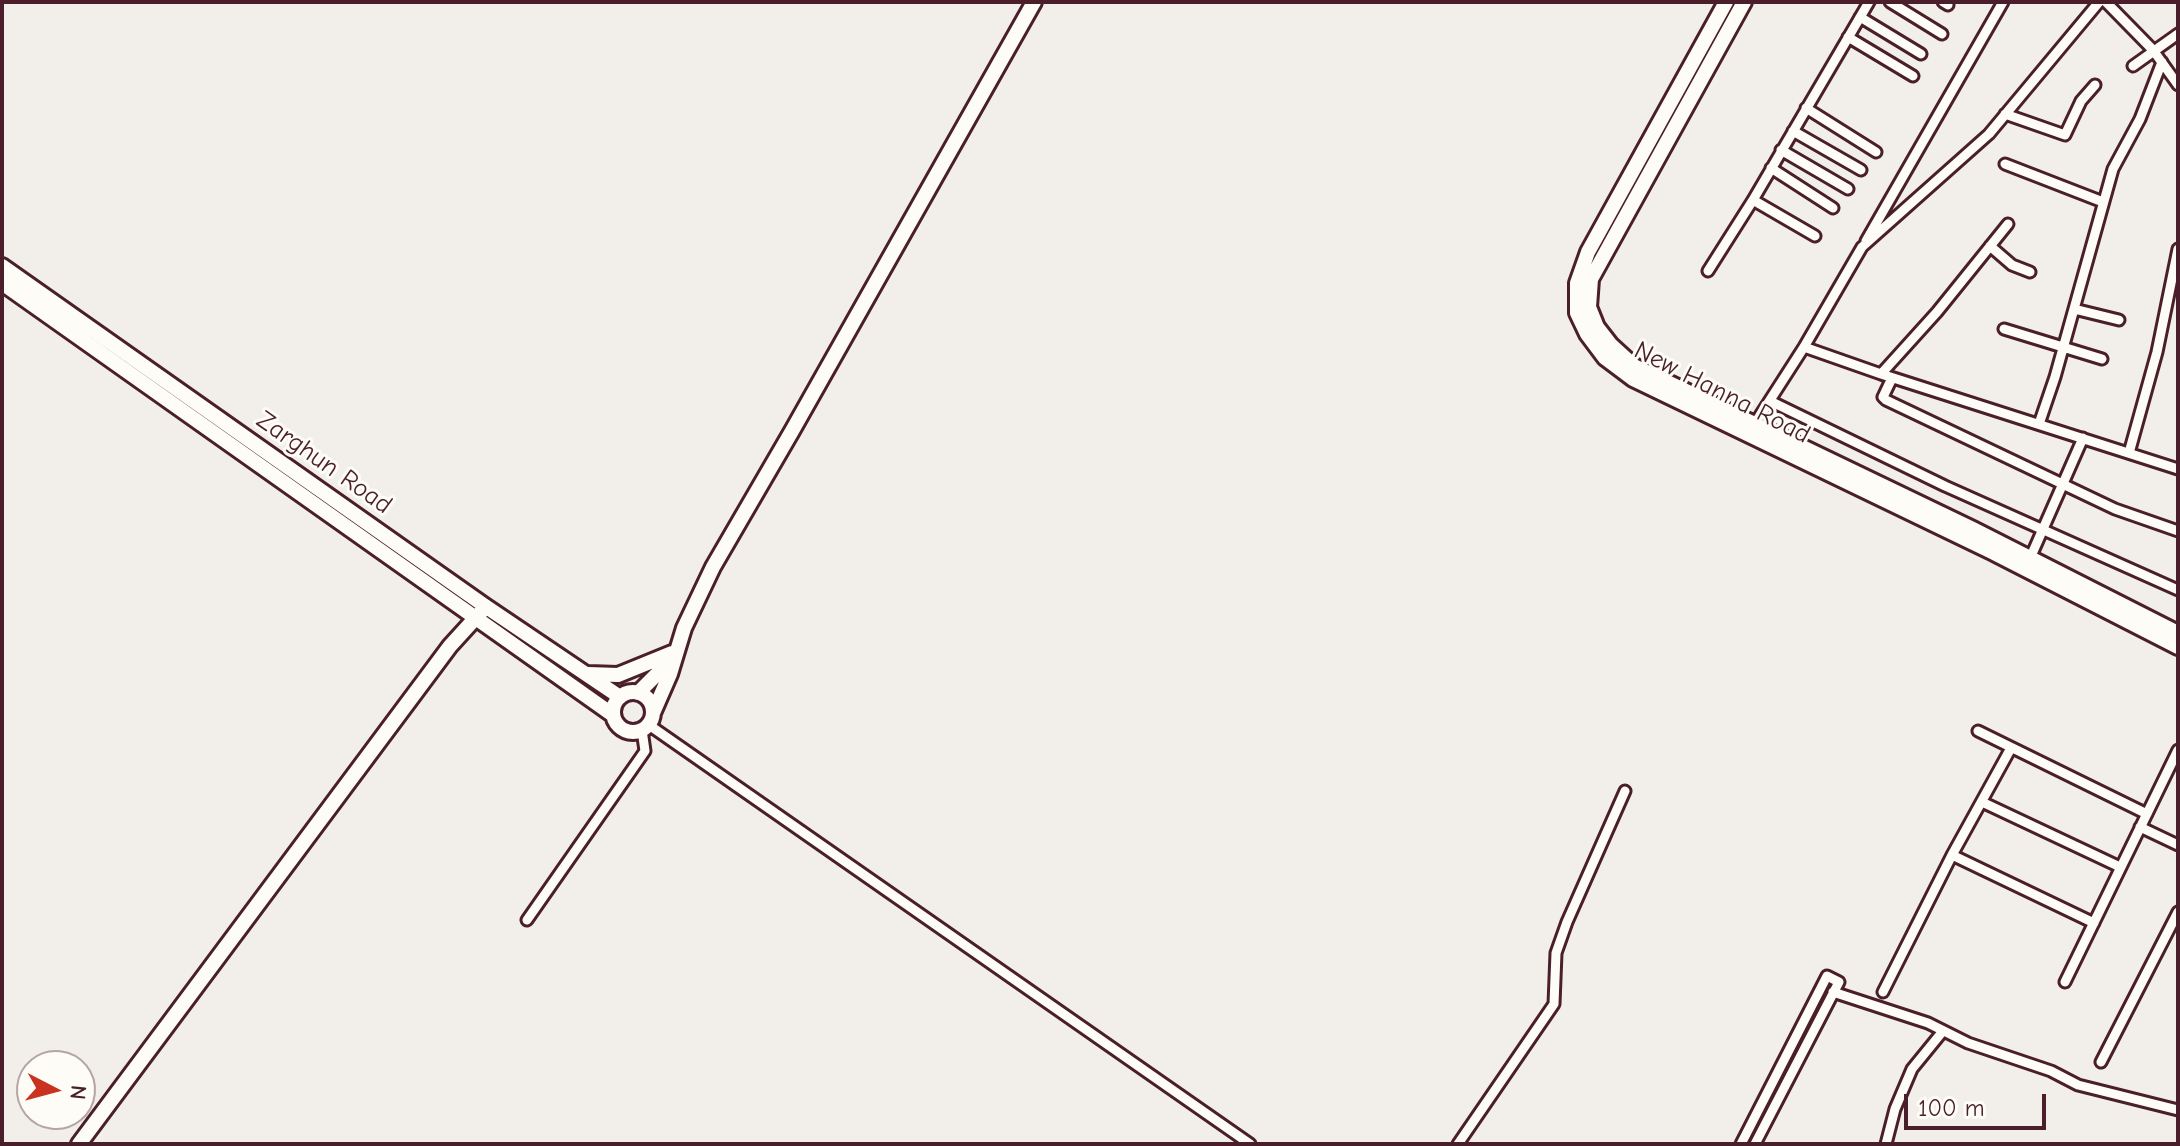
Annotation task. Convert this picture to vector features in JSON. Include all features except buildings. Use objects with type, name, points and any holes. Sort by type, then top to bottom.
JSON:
[{"type":"street","points":[[638,693],[661,670],[674,649],[713,567],[1034,2]]},
{"type":"street","name":"New Hanna Road","points":[[1726,2],[1588,252],[1577,283],[1577,313],[1587,334],[1605,358],[1633,379],[1751,429]]},
{"type":"street","name":"New Hanna Road","points":[[1744,2],[1591,279],[1589,307],[1604,336],[1634,366],[1751,429],[2027,564],[2178,633]]},
{"type":"street","points":[[1708,271],[1869,2]]},
{"type":"street","points":[[1890,2],[1942,34]]},
{"type":"street","points":[[1751,429],[1804,347],[2003,2]]},
{"type":"street","points":[[1862,247],[1989,134],[2099,2]]},
{"type":"street","points":[[2106,2],[2153,50],[2178,85]]},
{"type":"street","points":[[1860,17],[1921,54]]},
{"type":"street","points":[[2133,66],[2178,34]]},
{"type":"street","points":[[1848,37],[1913,76]]},
{"type":"street","points":[[2039,424],[2113,169],[2140,119],[2162,62]]},
{"type":"street","points":[[2005,114],[2065,135],[2081,101],[2095,85]]},
{"type":"street","points":[[1806,108],[1876,152]]},
{"type":"street","points":[[1793,131],[1861,170]]},
{"type":"street","points":[[1781,150],[1848,189]]},
{"type":"street","points":[[2005,164],[2103,202]]},
{"type":"street","points":[[1771,168],[1833,208]]},
{"type":"street","points":[[1753,200],[1815,236]]},
{"type":"street","points":[[1881,374],[1937,312],[2008,224]]},
{"type":"street","points":[[1990,246],[2012,265],[2030,272]]},
{"type":"street","points":[[2129,453],[2157,352],[2178,249]]},
{"type":"street","name":"Zarghun Road","points":[[2,266],[481,612],[587,674],[620,697]]},
{"type":"street","points":[[2,283],[481,612],[613,715]]},
{"type":"street","points":[[2074,309],[2119,320]]},
{"type":"street","points":[[2004,329],[2102,359]]},
{"type":"street","points":[[1804,347],[2178,469]]},
{"type":"street","points":[[1892,378],[1883,397],[1886,400],[2135,518],[2178,531]]},
{"type":"street","points":[[1770,401],[2178,590]]},
{"type":"street","points":[[2027,564],[2083,438]]},
{"type":"street","name":"New Hanna Road","points":[[2027,564],[2178,647]]},
{"type":"street","points":[[79,1144],[450,646],[481,612]]},
{"type":"street","points":[[587,674],[618,675],[674,649]]},
{"type":"street","points":[[527,920],[645,751],[648,723],[649,700],[638,693],[625,693],[616,702],[613,715],[625,730],[648,723],[670,674],[674,649]]},
{"type":"street","points":[[648,723],[1250,1144]]},
{"type":"street","points":[[1978,731],[2147,814]]},
{"type":"street","points":[[1883,992],[1952,855],[2011,748]]},
{"type":"street","points":[[2065,982],[2178,750]]},
{"type":"street","points":[[1458,1144],[1554,1004],[1556,953],[1625,791]]},
{"type":"street","points":[[1982,802],[2120,867]]},
{"type":"street","points":[[2140,827],[2178,845]]},
{"type":"street","points":[[1952,855],[2094,923]]},
{"type":"street","points":[[2101,1062],[2178,912]]},
{"type":"street","points":[[1741,1144],[1827,976],[1839,982],[1755,1144]]},
{"type":"street","points":[[1833,992],[1928,1023],[1988,1052],[2043,1068],[2078,1085],[2178,1110]]},
{"type":"street","points":[[1886,1144],[1895,1109],[1912,1069],[1943,1031]]}]
